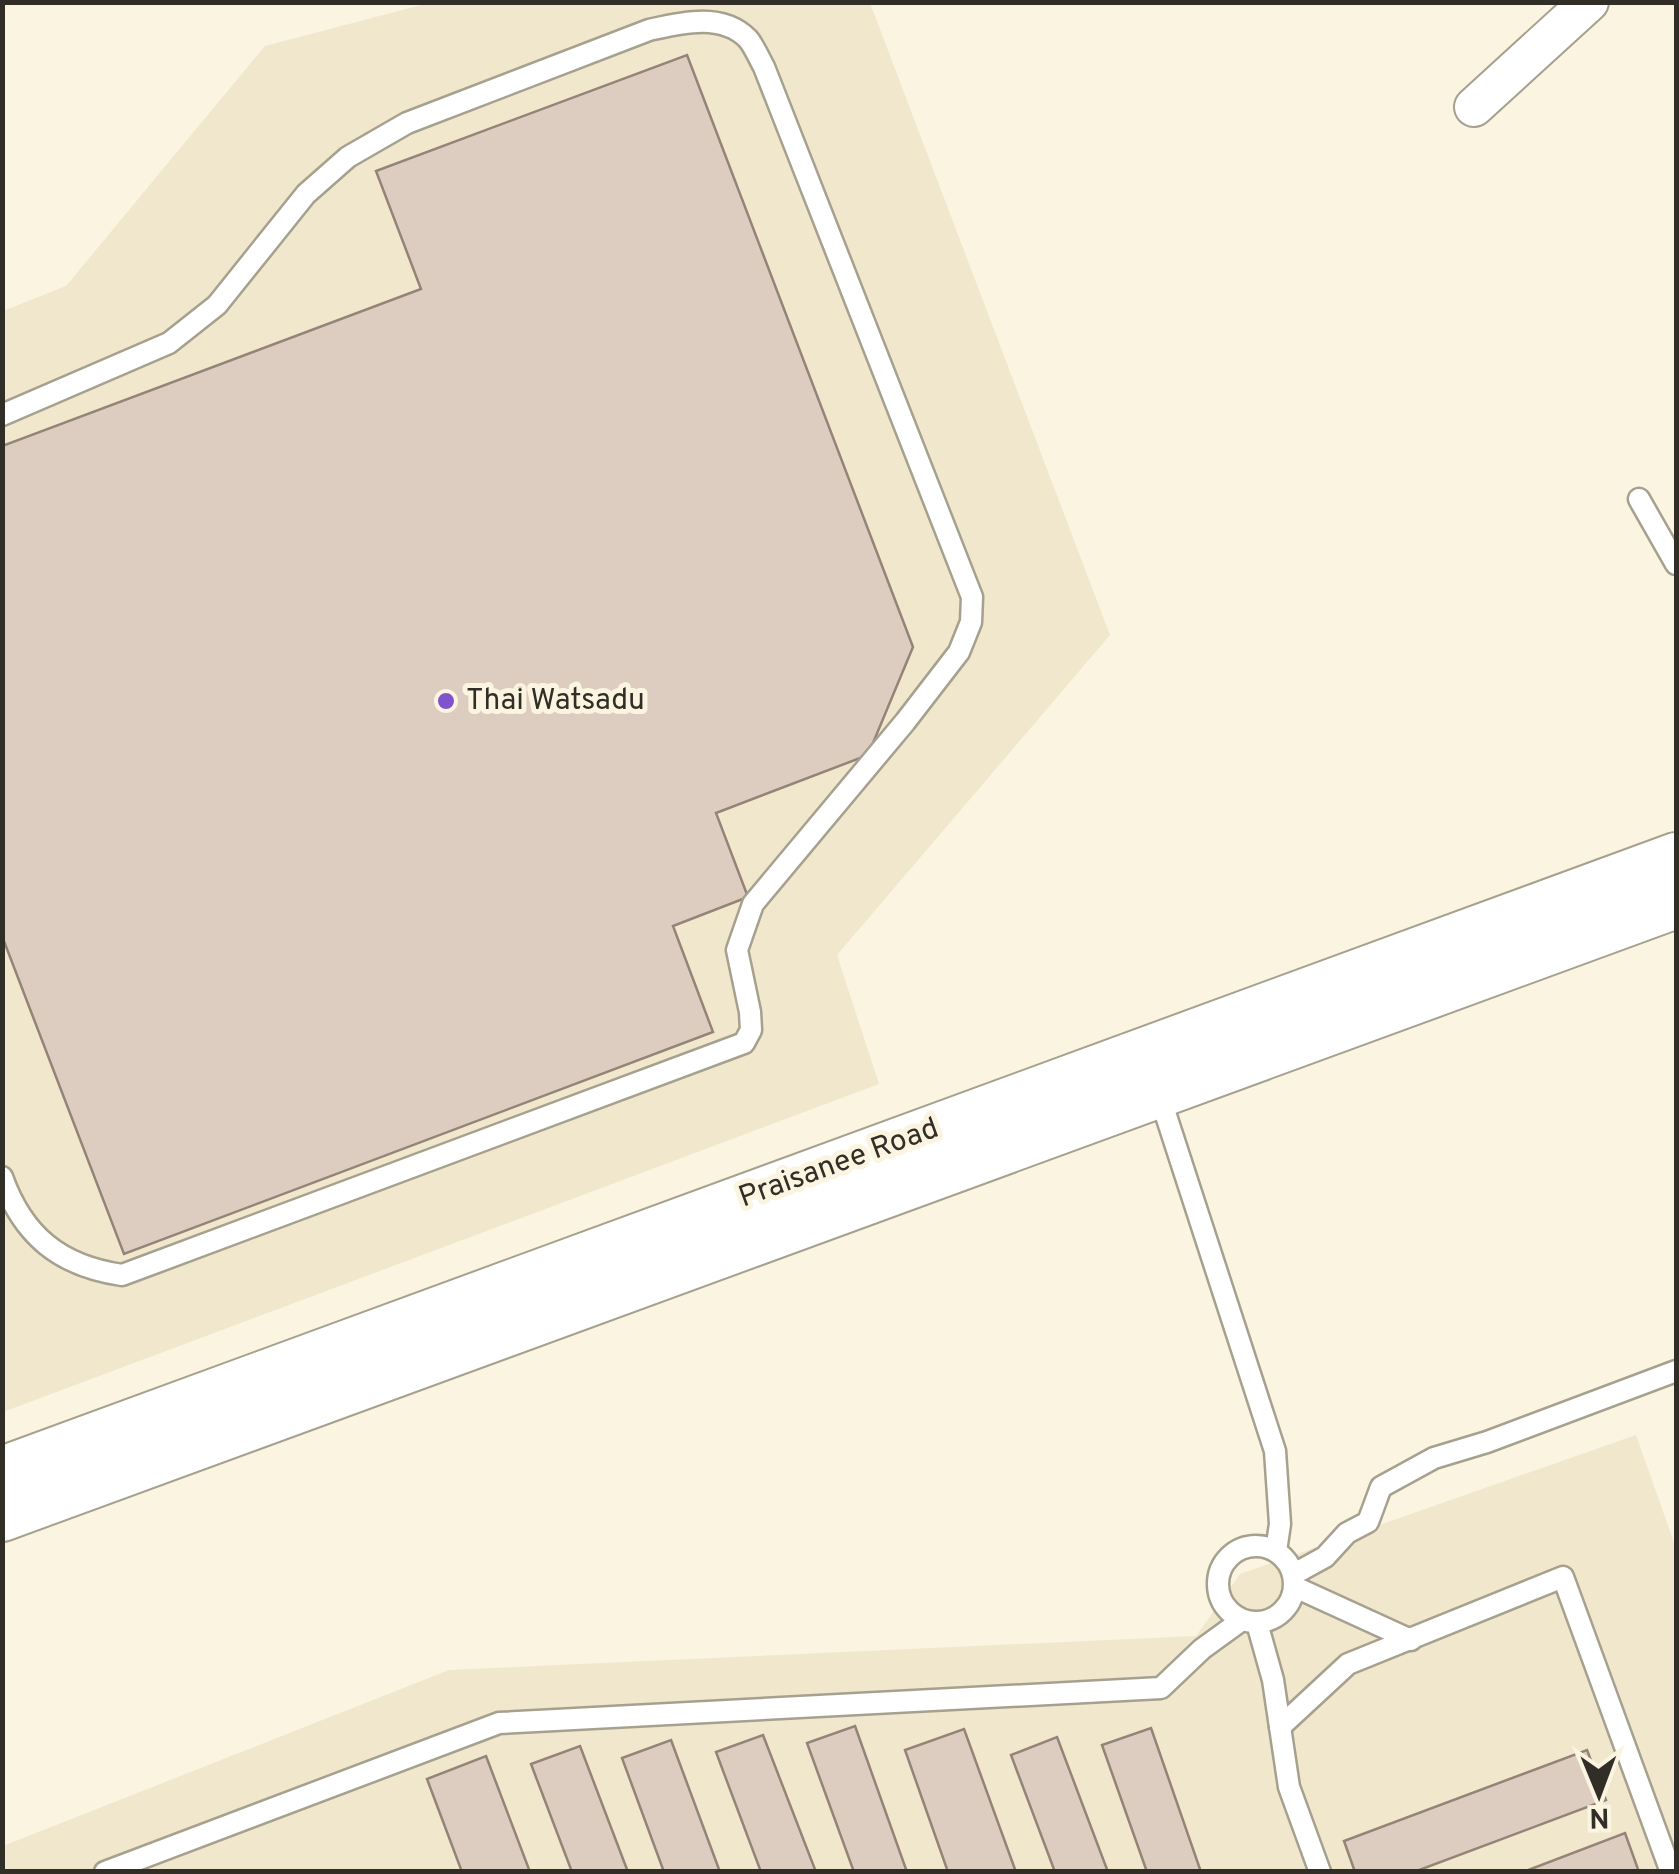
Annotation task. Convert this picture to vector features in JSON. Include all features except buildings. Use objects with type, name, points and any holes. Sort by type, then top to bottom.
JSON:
[{"type":"street","points":[[1474,107],[1590,2]]},
{"type":"street","name":"Praisanee Road","points":[[2,1471],[1676,857]]},
{"type":"street","name":"Praisanee Road","points":[[2,1517],[1676,904]]},
{"type":"lane","points":[[2,415],[169,343],[218,306],[306,194],[348,157],[407,122],[649,30],[688,21],[722,23],[747,38],[764,67],[972,597],[972,622],[959,652],[753,904],[737,950],[750,1012],[750,1030],[744,1044],[122,1275],[88,1270],[44,1244],[14,1210],[2,1177]]},
{"type":"lane","points":[[1640,499],[1676,564]]},
{"type":"lane","points":[[1159,1094],[1275,1451],[1280,1524],[1276,1551]]},
{"type":"lane","points":[[105,1872],[155,1863],[498,1723],[1162,1688],[1202,1649],[1250,1621],[1283,1611],[1294,1581],[1347,1533],[1368,1522],[1376,1494],[1398,1476],[1434,1458],[1676,1371]]},
{"type":"lane","points":[[1320,1872],[1289,1787],[1273,1680],[1250,1621],[1230,1612],[1220,1600],[1219,1569],[1243,1547],[1260,1545],[1276,1551],[1288,1562],[1294,1581],[1411,1640]]},
{"type":"lane","points":[[1280,1727],[1348,1664],[1563,1578],[1671,1872]]},
{"type":"shaded area","name":"Thai Watsadu","points":[[429,3],[870,3],[1110,635],[837,955],[879,1084],[3,1412],[3,311],[66,286],[265,46]]},
{"type":"shaded area","points":[[1636,1435],[1676,1548],[1676,1871],[3,1872],[3,1846],[449,1670],[1196,1636],[1240,1574]]},
{"type":"place","name":"Thai Watsadu","points":[[446,701]]}]
